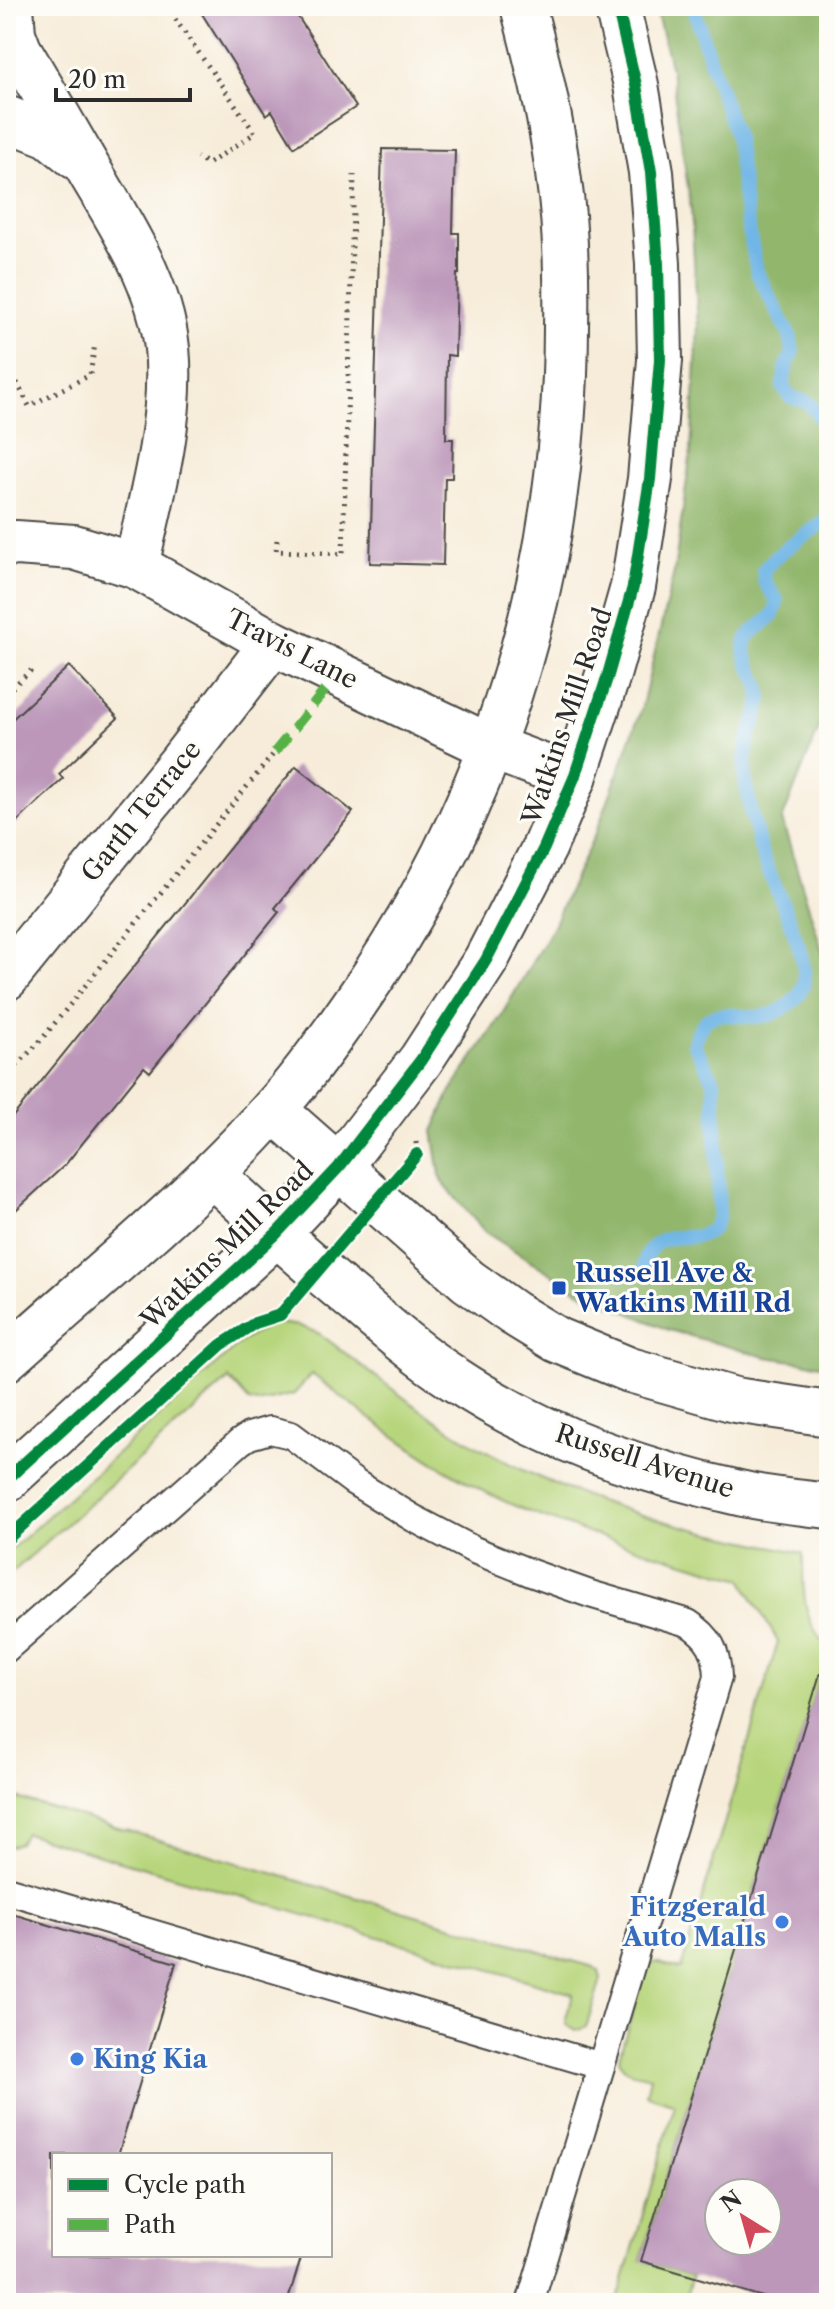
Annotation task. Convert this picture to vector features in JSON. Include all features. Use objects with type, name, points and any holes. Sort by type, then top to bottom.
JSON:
[{"type":"street","points":[[11,6],[13,34],[19,50],[129,238],[161,312],[168,362],[167,417],[136,566]]},
{"type":"street","points":[[6,1359],[212,1174],[274,1110],[317,1057],[377,971],[425,893],[464,814],[491,747],[520,665],[542,574],[559,472],[566,381],[567,282],[559,182],[541,75],[523,6]]},
{"type":"street","name":"Watkins Mill Road","points":[[6,1480],[276,1234],[339,1167],[421,1060],[486,960],[544,848],[574,778],[633,587],[650,479],[660,360],[658,264],[651,172],[636,85],[617,6]]},
{"type":"street","points":[[6,118],[49,135],[92,174]]},
{"type":"street","name":"Travis Lane","points":[[6,545],[74,547],[136,566],[273,643],[491,747],[574,778]]},
{"type":"street","name":"Garth Terrace","points":[[6,978],[273,643]]},
{"type":"street","points":[[274,1110],[468,1281],[557,1340],[630,1370],[735,1400],[829,1414]]},
{"type":"street","name":"Russell Avenue","points":[[212,1174],[276,1234],[374,1317],[454,1379],[554,1434],[606,1454],[741,1494],[829,1506]]},
{"type":"lane","points":[[6,1649],[240,1442],[270,1430],[291,1435],[354,1482],[474,1550],[590,1594],[688,1623],[712,1643],[718,1677],[530,2303]]},
{"type":"lane","points":[[6,1890],[601,2066]]},
{"type":"path","points":[[166,6],[255,133],[208,164],[197,157]]},
{"type":"path","points":[[277,540],[276,551],[343,554],[354,175]]},
{"type":"path","points":[[6,361],[29,406],[90,375],[95,344]]},
{"type":"path","points":[[6,693],[35,667]]},
{"type":"path","points":[[6,1077],[42,1039],[275,752]]},
{"type":"path","points":[[377,1201],[417,1154]]},
{"type":"green space","points":[[655,6],[829,6],[829,715],[824,716],[782,820],[829,973],[829,1366],[766,1357],[669,1330],[580,1292],[485,1232],[441,1181],[433,1131],[451,1091],[501,1016],[552,928],[599,825],[641,710],[674,572],[691,451],[698,327],[691,209],[671,70]]},
{"type":"green space","points":[[278,1323],[300,1326],[320,1334],[445,1426],[527,1472],[603,1503],[642,1515],[803,1553],[808,1616],[829,1646],[641,2260],[692,2276],[684,2303],[658,2303],[642,2298],[640,2303],[617,2303],[675,2104],[646,2094],[650,2077],[626,2069],[619,2057],[646,1967],[656,1962],[681,1969],[778,1642],[742,1579],[576,1529],[494,1496],[412,1449],[312,1374],[294,1394],[257,1403],[249,1401],[229,1379],[6,1578],[6,1554],[242,1341]]},
{"type":"green space","points":[[6,1795],[593,1967],[599,1971],[601,1979],[586,2027],[576,2031],[567,2025],[573,1994],[25,1833],[19,1843],[6,1848]]},
{"type":"building","points":[[197,6],[291,6],[356,107],[294,147],[272,111],[266,115]]},
{"type":"building","points":[[382,149],[455,150],[453,233],[459,233],[459,274],[455,356],[447,355],[446,439],[453,439],[452,478],[445,478],[443,565],[370,563]]},
{"type":"building","points":[[69,666],[118,718],[59,774],[63,779],[6,832],[6,725]]},
{"type":"building","points":[[296,766],[353,812],[275,908],[279,912],[150,1072],[144,1067],[65,1165],[6,1219],[6,1125]]},
{"type":"building","name":"Fitzgerald Auto Malls","points":[[820,1674],[829,1676],[829,2303],[783,2303],[641,2261]]},
{"type":"building","name":"King Kia","points":[[6,1912],[176,1963],[119,2153],[52,2153],[52,2257],[301,2257],[287,2303],[6,2303]]},
{"type":"waterway","points":[[693,6],[736,136],[757,272],[790,336],[793,352],[783,387],[790,397],[808,402],[829,428]]},
{"type":"waterway","points":[[643,1272],[647,1255],[656,1244],[666,1239],[707,1233],[715,1225],[719,1212],[714,1081],[694,1044],[700,1027],[709,1018],[719,1015],[770,1015],[793,1002],[803,986],[802,958],[797,940],[762,854],[746,787],[748,740],[761,692],[747,660],[745,647],[750,634],[767,621],[775,609],[777,600],[765,583],[763,571],[829,517]]},
{"type":"marked path","points":[[275,752],[338,674]]},
{"type":"cycle path","points":[[6,1480],[276,1234],[339,1167],[421,1060],[486,960],[544,848],[574,778],[633,587],[650,479],[660,360],[658,264],[651,172],[636,85],[617,6]]},
{"type":"cycle path","points":[[6,1540],[221,1345],[255,1323],[280,1315],[417,1154]]},
{"type":"place","name":"Russell Ave & Watkins Mill Rd","points":[[559,1288]]},
{"type":"place","name":"Fitzgerald Auto Malls","points":[[782,1922]]},
{"type":"place","name":"King Kia","points":[[77,2059]]}]
